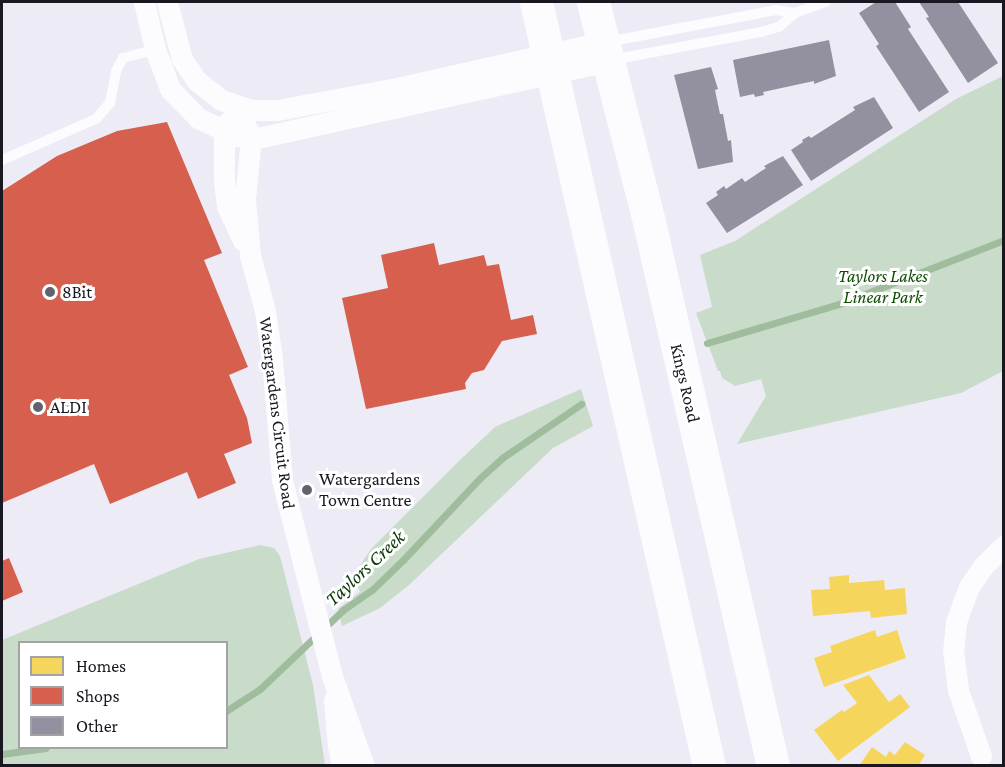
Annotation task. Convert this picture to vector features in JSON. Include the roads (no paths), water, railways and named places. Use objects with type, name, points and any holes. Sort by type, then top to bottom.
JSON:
[{"type":"main road","points":[[536,2],[707,764]]},
{"type":"main road","name":"Kings Road","points":[[593,2],[649,222],[773,765]]},
{"type":"street","points":[[144,2],[165,81],[177,99],[198,118],[224,132],[251,137],[606,51]]},
{"type":"street","points":[[167,2],[182,59],[197,81],[208,91],[236,107],[251,110],[277,110],[550,63]]},
{"type":"street","points":[[236,107],[251,137]]},
{"type":"street","name":"Watergardens Circuit Road","points":[[236,107],[224,132],[227,206],[250,255]]},
{"type":"street","name":"Watergardens Circuit Road","points":[[251,137],[245,199],[250,255],[265,311],[272,358],[282,480],[332,676],[364,765]]},
{"type":"street","points":[[981,756],[958,690],[952,651],[956,622],[969,587],[983,567],[1004,546]]},
{"type":"street","name":"Watergardens Circuit Road","points":[[332,676],[338,746],[342,765]]},
{"type":"lane","points":[[606,51],[761,32],[779,27],[795,13],[823,2]]},
{"type":"lane","points":[[606,51],[776,10],[795,13]]},
{"type":"lane","points":[[2,160],[96,119],[110,103],[116,71],[123,58],[177,45]]},
{"type":"waterway","name":"Taylors Creek","points":[[707,343],[839,304],[1004,240]]},
{"type":"waterway","name":"Taylors Creek","points":[[228,710],[260,689],[343,610],[372,590],[502,458],[581,404]]},
{"type":"waterway","name":"Taylors Creek","points":[[2,754],[39,749]]},
{"type":"place","name":"8Bit","points":[[50,292]]},
{"type":"place","name":"ALDI","points":[[38,407]]},
{"type":"place","name":"Watergardens Town Centre","points":[[307,490]]},
{"type":"park label","name":"Taylors Lakes Linear Park","points":[[883,287]]}]
